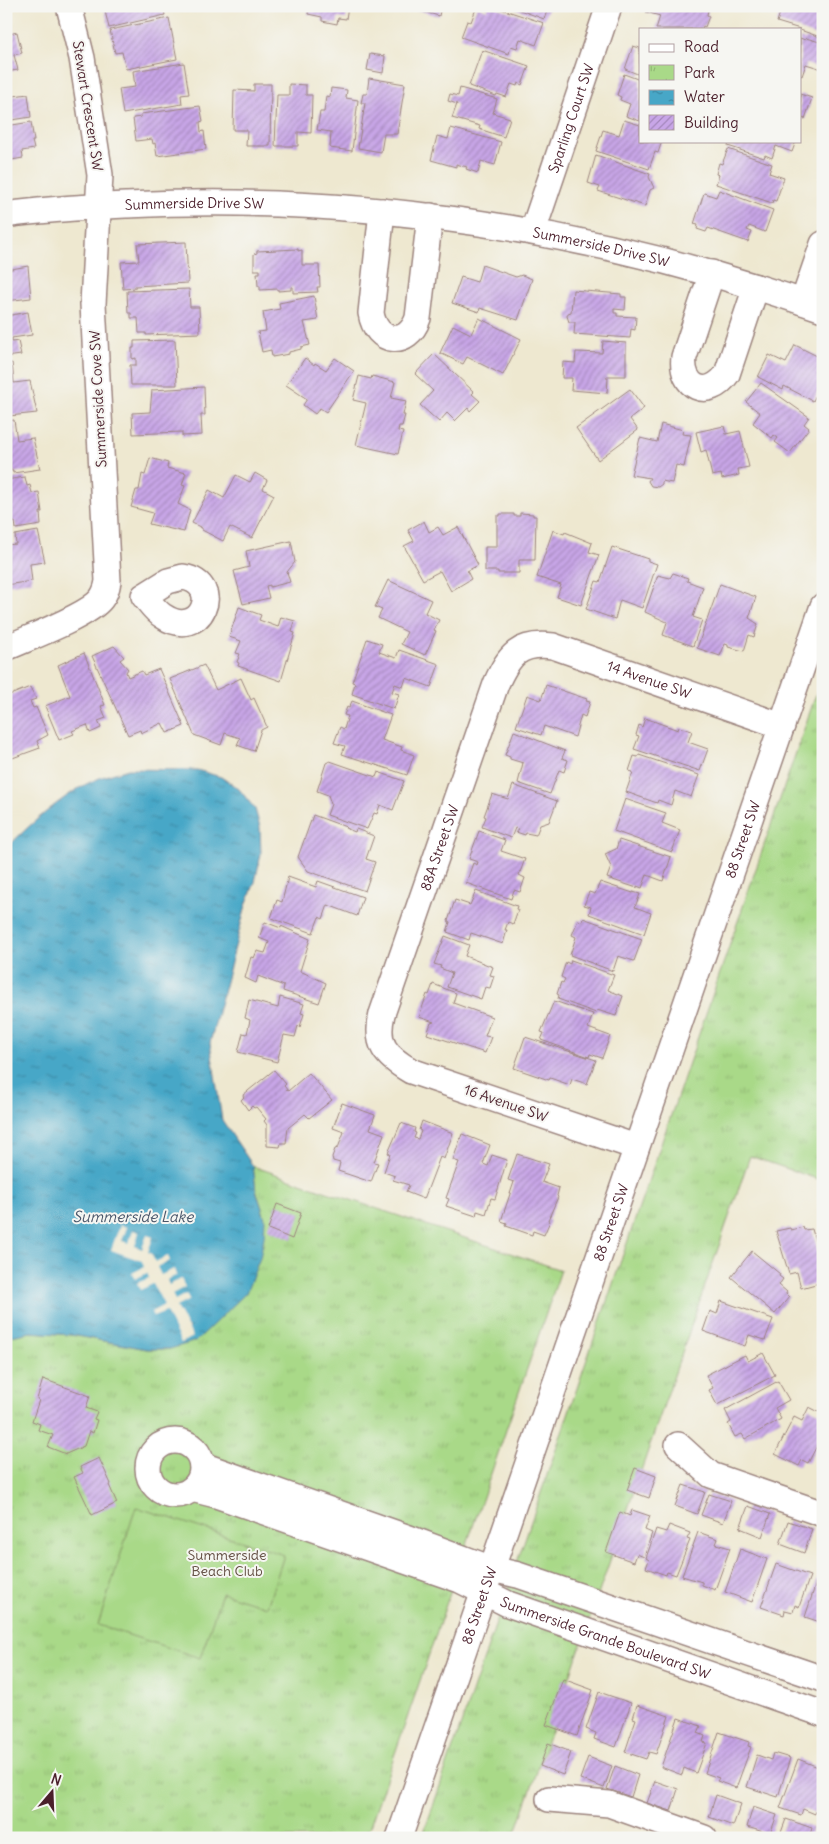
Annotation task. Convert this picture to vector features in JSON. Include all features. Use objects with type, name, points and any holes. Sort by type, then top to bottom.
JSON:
[{"type":"street","name":"Stewart Crescent SW","points":[[69,6],[82,58],[99,161],[100,183],[97,206]]},
{"type":"street","name":"Sparling Court SW","points":[[533,232],[609,6]]},
{"type":"street","name":"Summerside Drive SW","points":[[6,215],[97,206],[243,202],[430,216],[533,232],[618,249],[712,274],[813,306]]},
{"type":"street","name":"Summerside Cove SW","points":[[97,206],[93,304],[108,569],[106,591]]},
{"type":"street","points":[[382,211],[372,313],[376,328],[389,338],[398,339],[406,336],[415,326],[418,318],[430,216]]},
{"type":"street","points":[[813,306],[823,244]]},
{"type":"street","points":[[712,274],[684,357],[683,368],[686,377],[692,383],[702,388],[712,389],[721,383],[727,374],[756,287]]},
{"type":"street","points":[[6,648],[83,613],[95,605],[106,591],[144,596]]},
{"type":"street","name":"88 Street SW","points":[[399,1838],[823,606]]},
{"type":"street","name":"14 Avenue SW","points":[[516,653],[534,646],[553,646],[782,726]]},
{"type":"street","name":"88A Street SW","points":[[384,1048],[379,1036],[382,1014],[496,684],[509,659],[516,653]]},
{"type":"street","name":"16 Avenue SW","points":[[384,1048],[398,1063],[411,1071],[636,1147]]},
{"type":"street","name":"Summerside Grande Boulevard SW","points":[[823,1679],[518,1575],[492,1569],[202,1465],[194,1449],[178,1441],[161,1444],[149,1458],[148,1476],[152,1484],[167,1494],[176,1495],[192,1489],[216,1495],[460,1580],[508,1604],[823,1714]]},
{"type":"street","points":[[678,1444],[711,1475],[823,1514]]},
{"type":"street","points":[[192,1489],[198,1482],[202,1465]]},
{"type":"street","points":[[550,1799],[608,1804],[704,1838]]},
{"type":"green space","points":[[823,674],[823,1181],[750,1156],[514,1838],[422,1838]]},
{"type":"green space","name":"Summerside Beach Club","points":[[253,1166],[561,1270],[366,1838],[6,1838],[6,1337],[31,1332],[71,1335],[147,1349],[170,1349],[265,1218],[256,1190]]},
{"type":"green space","points":[[136,1507],[284,1555],[267,1607],[222,1593],[200,1658],[98,1625]]},
{"type":"water","name":"Summerside Lake","points":[[128,769],[197,770],[221,777],[239,789],[255,809],[260,827],[261,854],[255,882],[246,905],[210,1043],[222,1120],[253,1166],[256,1190],[265,1218],[264,1237],[260,1258],[246,1293],[196,1341],[170,1349],[147,1349],[71,1335],[31,1332],[6,1337],[6,849],[24,831],[73,792],[99,778]]},
{"type":"pier","points":[[120,1225],[127,1227],[122,1241],[129,1243],[133,1230],[139,1232],[135,1246],[142,1249],[147,1235],[153,1237],[148,1252],[151,1253],[155,1262],[168,1256],[170,1261],[157,1267],[161,1275],[174,1269],[177,1275],[167,1280],[169,1285],[181,1279],[185,1287],[172,1294],[175,1300],[186,1294],[189,1300],[176,1307],[193,1337],[181,1343],[166,1312],[153,1317],[151,1312],[164,1305],[153,1284],[140,1290],[137,1283],[149,1278],[147,1273],[135,1279],[132,1273],[144,1267],[142,1261],[111,1250]]},
{"type":"building","points":[[163,6],[165,15],[109,28],[104,7]]},
{"type":"building","points":[[309,6],[348,6],[346,19],[338,18],[337,24],[322,21],[322,17],[308,14]]},
{"type":"building","points":[[403,6],[441,6],[439,16]]},
{"type":"building","points":[[477,6],[487,10],[488,6],[492,6],[544,23],[536,45],[520,39],[517,48],[511,46],[509,54],[461,37],[467,21],[471,22]]},
{"type":"building","points":[[509,6],[549,6],[544,19]]},
{"type":"building","points":[[648,6],[697,6],[708,10],[707,15],[709,16],[705,27],[703,26],[702,28],[656,28],[660,16],[646,12]]},
{"type":"building","points":[[782,6],[823,6],[823,38],[802,31],[802,28],[777,22]]},
{"type":"building","points":[[169,18],[177,59],[126,69],[122,52],[115,53],[110,30]]},
{"type":"building","points":[[17,32],[22,53],[14,55],[18,70],[6,72],[6,35]]},
{"type":"building","points":[[806,38],[823,43],[822,69],[806,64],[802,76],[802,39],[805,40]]},
{"type":"building","points":[[633,46],[639,48],[639,75],[625,69]]},
{"type":"building","points":[[482,50],[529,66],[522,85],[518,83],[517,86],[511,84],[506,97],[497,94],[496,96],[469,86]]},
{"type":"building","points":[[370,54],[385,56],[383,73],[367,70]]},
{"type":"building","points":[[184,63],[189,94],[181,95],[182,104],[123,114],[119,89],[135,87],[133,71]]},
{"type":"building","points":[[624,74],[639,80],[639,121],[626,116],[630,104],[620,100],[621,97],[617,95]]},
{"type":"building","points":[[369,78],[405,84],[397,134],[384,134],[381,152],[358,148],[365,103],[361,103],[363,94],[367,94]]},
{"type":"building","points":[[254,84],[271,84],[270,146],[246,146],[247,130],[233,130],[234,90],[254,91]]},
{"type":"building","points":[[289,84],[306,85],[306,95],[312,95],[311,133],[298,132],[298,146],[275,146],[277,95],[289,95]]},
{"type":"building","points":[[331,88],[347,90],[346,98],[358,100],[352,151],[330,148],[331,132],[317,130],[320,112],[324,112],[326,96],[330,97]]},
{"type":"building","points":[[460,88],[497,99],[493,113],[510,118],[504,137],[479,129],[480,126],[452,118],[457,104],[448,101],[450,94],[458,96]]},
{"type":"building","points":[[28,94],[31,117],[6,121],[6,97]]},
{"type":"building","points":[[802,95],[812,98],[805,119],[802,118]]},
{"type":"building","points":[[200,106],[203,121],[200,122],[201,132],[204,131],[206,149],[157,156],[155,143],[153,144],[152,139],[136,141],[133,118],[141,117],[141,114]]},
{"type":"building","points":[[624,120],[639,125],[639,142],[662,142],[658,153],[655,152],[649,169],[596,151],[603,130],[619,135]]},
{"type":"building","points":[[31,122],[34,149],[22,151],[23,158],[6,161],[6,126]]},
{"type":"building","points":[[451,128],[501,142],[495,165],[481,161],[478,173],[466,169],[467,167],[456,164],[456,167],[431,160],[437,136],[448,139]]},
{"type":"building","points":[[730,142],[796,142],[792,152],[776,146],[772,158],[765,155],[764,158],[728,146]]},
{"type":"building","points":[[728,149],[772,164],[769,173],[784,178],[776,201],[773,200],[772,203],[716,184],[719,175],[716,174],[719,163],[722,164]]},
{"type":"building","points":[[596,155],[650,174],[649,177],[654,188],[650,190],[645,206],[598,191],[600,187],[588,183]]},
{"type":"building","points":[[719,190],[773,210],[765,232],[749,226],[747,230],[752,232],[748,242],[708,228],[706,232],[697,229],[698,225],[694,224],[704,193],[716,197]]},
{"type":"building","points":[[186,242],[188,283],[135,286],[135,288],[123,289],[121,262],[139,261],[137,244]]},
{"type":"building","points":[[298,249],[298,251],[302,250],[302,265],[319,265],[320,287],[317,287],[318,292],[293,293],[293,287],[291,287],[291,290],[260,290],[257,273],[260,273],[260,270],[254,270],[254,254],[257,251]]},
{"type":"building","points":[[482,265],[516,277],[522,275],[532,279],[518,320],[480,308],[479,312],[452,303],[461,277],[477,282]]},
{"type":"building","points":[[28,266],[31,298],[6,301],[6,270]]},
{"type":"building","points":[[189,289],[190,307],[199,307],[200,333],[146,335],[146,333],[139,333],[138,318],[131,318],[131,313],[128,313],[127,291]]},
{"type":"building","points":[[573,290],[621,294],[621,297],[626,297],[625,310],[614,309],[614,313],[617,313],[617,316],[636,317],[635,330],[631,329],[630,338],[574,334],[575,322],[569,322],[567,316],[571,312]]},
{"type":"building","points":[[314,296],[318,320],[304,322],[310,345],[289,352],[289,354],[272,357],[271,350],[262,352],[258,332],[266,331],[263,312],[280,309],[279,303]]},
{"type":"building","points":[[28,312],[32,335],[12,338],[12,342],[18,341],[21,355],[6,357],[6,316]]},
{"type":"building","points":[[479,318],[521,339],[503,375],[467,357],[463,364],[440,353],[453,325],[471,334]]},
{"type":"building","points":[[175,340],[177,385],[131,385],[130,365],[136,365],[136,358],[132,359],[134,341]]},
{"type":"building","points":[[603,341],[626,343],[626,376],[607,376],[607,393],[571,390],[572,378],[562,378],[563,362],[575,363],[576,352],[602,353]]},
{"type":"building","points":[[795,345],[823,359],[823,388],[820,387],[813,401],[784,386],[783,390],[758,377],[769,355],[786,363]]},
{"type":"building","points":[[434,354],[474,392],[472,394],[480,401],[470,411],[468,408],[455,421],[447,413],[439,422],[420,405],[433,391],[415,374]]},
{"type":"building","points":[[305,358],[314,365],[315,363],[326,370],[335,358],[354,371],[326,412],[320,408],[315,414],[303,405],[307,399],[286,385]]},
{"type":"building","points":[[12,363],[14,383],[30,381],[37,413],[9,416],[8,408],[6,408],[6,364]]},
{"type":"building","points":[[359,376],[371,379],[372,376],[395,382],[391,398],[406,401],[403,415],[405,415],[402,426],[399,426],[398,431],[403,432],[398,454],[356,445],[366,403],[353,400]]},
{"type":"building","points":[[761,383],[809,417],[804,424],[809,428],[790,453],[775,442],[778,438],[774,435],[772,438],[753,423],[760,413],[746,402]]},
{"type":"building","points":[[204,387],[205,415],[201,415],[202,435],[182,436],[182,432],[133,434],[132,413],[150,412],[152,390]]},
{"type":"building","points":[[630,389],[644,408],[630,419],[638,430],[598,460],[576,428]]},
{"type":"building","points":[[14,420],[17,440],[33,438],[40,469],[13,473],[10,464],[6,465],[6,421]]},
{"type":"building","points":[[661,424],[683,430],[682,434],[691,435],[684,467],[676,465],[672,483],[662,481],[662,484],[658,487],[651,486],[648,481],[650,478],[631,475],[640,438],[657,442]]},
{"type":"building","points":[[724,426],[726,434],[740,431],[749,467],[738,469],[739,475],[722,479],[721,474],[712,476],[706,450],[701,452],[696,432]]},
{"type":"building","points":[[150,458],[168,463],[167,468],[186,473],[182,485],[185,486],[178,504],[190,510],[184,532],[149,524],[153,513],[131,507],[136,490],[139,490],[142,474],[145,475]]},
{"type":"building","points":[[255,473],[267,480],[263,489],[274,495],[252,538],[230,527],[223,541],[192,523],[209,490],[224,498],[236,475],[250,482]]},
{"type":"building","points":[[25,477],[27,486],[30,485],[32,493],[39,492],[42,512],[40,512],[41,525],[16,529],[15,522],[6,524],[6,480]]},
{"type":"building","points":[[520,513],[536,516],[535,560],[519,560],[519,573],[485,571],[485,547],[497,547],[497,516],[500,516],[500,514],[514,514],[514,516],[520,516]]},
{"type":"building","points":[[424,521],[429,532],[438,527],[443,535],[458,527],[478,565],[467,571],[471,579],[451,591],[440,571],[423,580],[404,546],[414,541],[408,530]]},
{"type":"building","points":[[553,530],[564,534],[565,532],[592,543],[589,552],[599,555],[581,605],[557,597],[561,585],[537,577]]},
{"type":"building","points":[[38,531],[45,562],[30,564],[32,581],[6,585],[6,545],[16,544],[15,535]]},
{"type":"building","points":[[291,541],[295,562],[287,572],[290,582],[270,587],[270,585],[266,586],[269,598],[243,604],[234,571],[249,567],[246,551]]},
{"type":"building","points":[[612,547],[657,564],[642,608],[620,600],[615,619],[586,609],[596,581],[600,582]]},
{"type":"building","points":[[673,573],[688,578],[687,581],[703,587],[693,617],[702,620],[693,646],[663,635],[667,622],[645,612],[658,575],[670,578]]},
{"type":"building","points":[[388,580],[431,600],[425,613],[439,620],[425,655],[401,644],[407,632],[378,618],[382,610],[375,607]]},
{"type":"building","points":[[720,584],[756,597],[749,618],[758,624],[754,637],[749,635],[744,651],[728,647],[725,644],[720,656],[697,648]]},
{"type":"building","points":[[239,607],[261,615],[259,620],[278,627],[281,617],[295,621],[292,632],[295,633],[281,681],[238,666],[239,663],[237,662],[240,654],[236,653],[241,641],[229,637]]},
{"type":"building","points":[[367,639],[382,644],[379,652],[396,658],[399,650],[439,664],[431,687],[406,678],[403,687],[395,684],[392,692],[399,694],[394,709],[352,694],[355,683],[352,682]]},
{"type":"building","points":[[114,646],[124,657],[120,660],[128,669],[126,672],[128,677],[142,671],[144,675],[159,669],[184,726],[167,733],[162,723],[141,733],[140,730],[128,735],[92,656]]},
{"type":"building","points":[[84,653],[105,705],[101,706],[106,718],[98,721],[101,728],[90,733],[87,725],[72,731],[74,734],[59,740],[45,706],[70,696],[58,665]]},
{"type":"building","points":[[204,665],[216,690],[241,678],[251,700],[254,698],[267,727],[261,730],[254,751],[237,745],[240,738],[225,733],[221,745],[194,735],[170,679]]},
{"type":"building","points":[[546,685],[587,699],[586,701],[590,702],[585,717],[581,715],[575,737],[544,726],[541,735],[516,727],[527,695],[541,700]]},
{"type":"building","points":[[30,687],[36,699],[30,701],[33,708],[36,707],[48,735],[37,741],[40,748],[7,760],[6,692],[8,691],[10,695]]},
{"type":"building","points":[[352,701],[391,715],[382,740],[402,747],[401,750],[414,755],[407,775],[342,754],[345,746],[334,743],[340,727],[344,729],[348,716],[344,715]]},
{"type":"building","points":[[645,718],[678,730],[679,727],[692,731],[688,742],[708,749],[700,771],[634,749],[639,736],[636,735],[639,725],[642,727]]},
{"type":"building","points":[[514,731],[565,751],[562,758],[568,760],[564,772],[559,770],[550,794],[518,783],[523,763],[510,759],[510,757],[505,755]]},
{"type":"building","points":[[639,755],[699,775],[691,797],[675,791],[671,805],[658,800],[657,803],[626,792],[633,772],[629,771],[634,756],[638,757]]},
{"type":"building","points":[[330,761],[376,777],[378,772],[404,781],[393,810],[380,805],[377,814],[374,813],[367,829],[327,815],[331,804],[328,795],[317,791],[326,763]]},
{"type":"building","points":[[513,785],[557,801],[549,822],[540,825],[536,835],[526,833],[525,835],[516,832],[518,829],[515,828],[511,838],[482,827],[492,794],[508,799]]},
{"type":"building","points":[[625,799],[666,813],[662,823],[680,830],[672,852],[614,831]]},
{"type":"building","points":[[313,815],[355,832],[356,829],[374,836],[366,859],[375,862],[365,891],[308,871],[298,857]]},
{"type":"building","points":[[479,831],[505,840],[501,851],[525,859],[519,875],[525,878],[520,892],[514,890],[511,899],[466,883],[473,863],[477,865],[478,862],[469,859]]},
{"type":"building","points":[[619,840],[671,857],[663,881],[647,875],[642,888],[637,886],[637,888],[607,878],[611,867],[605,854],[616,849]]},
{"type":"building","points":[[288,877],[316,887],[318,881],[363,897],[357,916],[328,905],[323,919],[319,917],[313,933],[271,918],[277,900],[282,902]]},
{"type":"building","points":[[600,882],[640,894],[635,907],[651,913],[644,934],[589,914],[591,907],[584,905],[589,892],[595,894]]},
{"type":"building","points":[[476,891],[517,906],[516,909],[518,910],[513,924],[508,922],[505,930],[507,930],[503,944],[471,933],[469,940],[447,932],[450,922],[448,921],[455,900],[470,905]]},
{"type":"building","points":[[583,918],[642,939],[634,961],[618,956],[613,971],[570,955],[576,937],[572,935],[578,920],[582,921]]},
{"type":"building","points":[[265,922],[281,928],[281,926],[310,939],[300,971],[326,983],[319,1003],[283,991],[284,986],[258,976],[256,983],[245,978],[251,957],[254,958],[257,951],[265,953],[269,942],[259,938]]},
{"type":"building","points":[[445,936],[469,945],[465,956],[493,967],[490,975],[494,976],[490,988],[485,987],[481,999],[447,987],[452,973],[434,964]]},
{"type":"building","points":[[571,960],[614,975],[608,990],[623,996],[616,1016],[597,1010],[596,1013],[558,999],[559,995],[557,994],[561,982],[563,983],[565,979],[561,977],[566,962],[570,964]]},
{"type":"building","points":[[433,984],[456,993],[453,1003],[492,1017],[485,1036],[491,1037],[485,1053],[427,1034],[431,1023],[434,1022],[419,1017],[427,994],[429,995]]},
{"type":"building","points":[[280,997],[304,1004],[301,1013],[304,1014],[295,1037],[284,1035],[277,1062],[238,1052],[243,1033],[247,1034],[250,1020],[245,1018],[249,1000],[278,1008]]},
{"type":"building","points":[[554,1001],[593,1014],[588,1028],[610,1036],[602,1058],[590,1054],[589,1057],[541,1040],[544,1033],[541,1032]]},
{"type":"building","points":[[525,1037],[596,1060],[587,1084],[572,1079],[570,1085],[514,1068]]},
{"type":"building","points":[[274,1070],[286,1084],[284,1086],[288,1091],[309,1073],[332,1100],[309,1118],[305,1114],[288,1128],[286,1143],[281,1143],[280,1147],[267,1146],[267,1125],[264,1121],[266,1119],[256,1107],[252,1106],[248,1110],[241,1100],[244,1097],[243,1095]]},
{"type":"building","points":[[342,1103],[375,1115],[370,1129],[384,1134],[374,1162],[378,1163],[371,1182],[338,1171],[340,1163],[333,1161],[332,1157],[335,1149],[338,1148],[344,1132],[333,1128]]},
{"type":"building","points":[[422,1121],[453,1133],[444,1159],[440,1157],[424,1199],[406,1192],[409,1185],[393,1180],[395,1176],[384,1172],[390,1154],[388,1153],[401,1123],[415,1128],[414,1138],[418,1139]]},
{"type":"building","points":[[462,1134],[490,1145],[483,1164],[488,1166],[492,1155],[507,1160],[495,1199],[491,1198],[486,1214],[477,1211],[476,1216],[446,1206],[449,1199],[446,1198],[459,1162],[453,1160]]},
{"type":"building","points":[[517,1154],[549,1164],[542,1182],[559,1188],[558,1197],[544,1235],[533,1231],[532,1235],[506,1226],[507,1223],[501,1221],[514,1182],[508,1180]]},
{"type":"building","points":[[277,1204],[301,1213],[292,1239],[268,1229]]},
{"type":"building","points":[[803,1227],[804,1230],[812,1229],[821,1263],[823,1282],[801,1288],[797,1272],[789,1274],[776,1231]]},
{"type":"building","points":[[752,1251],[780,1274],[779,1276],[783,1279],[779,1285],[787,1292],[786,1294],[789,1297],[775,1314],[731,1277]]},
{"type":"building","points":[[721,1301],[773,1319],[765,1340],[749,1335],[745,1346],[703,1331],[710,1311],[717,1314]]},
{"type":"building","points":[[763,1353],[775,1375],[717,1405],[709,1390],[713,1388],[706,1375],[745,1355],[748,1361]]},
{"type":"building","points":[[43,1379],[90,1396],[86,1408],[97,1412],[94,1419],[97,1420],[93,1433],[89,1431],[84,1446],[66,1454],[48,1447],[53,1435],[38,1430],[40,1424],[32,1421]]},
{"type":"building","points":[[778,1381],[789,1400],[775,1408],[781,1419],[745,1439],[742,1434],[735,1437],[728,1424],[731,1422],[725,1410]]},
{"type":"building","points":[[809,1407],[823,1414],[823,1434],[808,1463],[802,1460],[799,1466],[775,1454],[794,1417],[802,1421]]},
{"type":"building","points":[[99,1458],[117,1503],[92,1515],[74,1477],[83,1473],[80,1467]]},
{"type":"building","points":[[635,1468],[656,1476],[649,1498],[627,1490]]},
{"type":"building","points":[[683,1485],[705,1492],[697,1514],[675,1506]]},
{"type":"building","points":[[709,1494],[731,1501],[723,1523],[701,1515]]},
{"type":"building","points":[[748,1506],[770,1514],[762,1537],[740,1528]]},
{"type":"building","points":[[632,1510],[650,1516],[645,1530],[652,1533],[644,1557],[637,1554],[634,1562],[606,1552],[620,1512],[630,1516]]},
{"type":"building","points":[[788,1521],[812,1529],[804,1553],[780,1544]]},
{"type":"building","points":[[669,1525],[690,1533],[687,1539],[690,1540],[676,1575],[667,1572],[666,1575],[646,1568],[649,1560],[646,1558],[656,1529],[666,1532]]},
{"type":"building","points":[[698,1532],[718,1539],[716,1544],[730,1548],[715,1590],[702,1585],[702,1582],[682,1576]]},
{"type":"building","points":[[740,1549],[767,1559],[752,1602],[725,1592]]},
{"type":"building","points":[[776,1564],[810,1576],[799,1607],[795,1605],[793,1612],[785,1610],[784,1615],[761,1607]]},
{"type":"building","points":[[818,1577],[823,1578],[823,1623],[805,1617]]},
{"type":"building","points":[[563,1679],[593,1690],[577,1736],[546,1725]]},
{"type":"building","points":[[599,1692],[631,1703],[616,1747],[594,1739],[596,1733],[586,1729]]},
{"type":"building","points":[[637,1705],[669,1716],[656,1754],[649,1752],[646,1759],[625,1752],[636,1719],[633,1718]]},
{"type":"building","points":[[678,1718],[701,1726],[698,1733],[705,1736],[703,1742],[707,1743],[696,1773],[684,1768],[682,1775],[661,1767]]},
{"type":"building","points":[[719,1732],[749,1742],[748,1746],[751,1747],[736,1788],[717,1781],[719,1778],[705,1773]]},
{"type":"building","points":[[548,1743],[571,1752],[563,1775],[540,1766]]},
{"type":"building","points":[[773,1753],[790,1758],[778,1797],[747,1787],[757,1755],[771,1760]]},
{"type":"building","points":[[588,1757],[612,1766],[604,1788],[580,1779]]},
{"type":"building","points":[[798,1759],[823,1769],[823,1793],[815,1814],[803,1809],[801,1815],[780,1808]]},
{"type":"building","points":[[615,1766],[638,1775],[631,1797],[607,1789]]},
{"type":"building","points":[[655,1781],[678,1789],[671,1811],[647,1803]]},
{"type":"building","points":[[716,1795],[741,1804],[733,1826],[709,1817]]},
{"type":"building","points":[[753,1807],[777,1815],[770,1834],[747,1827]]},
{"type":"building","points":[[786,1819],[812,1828],[809,1838],[779,1838]]}]
